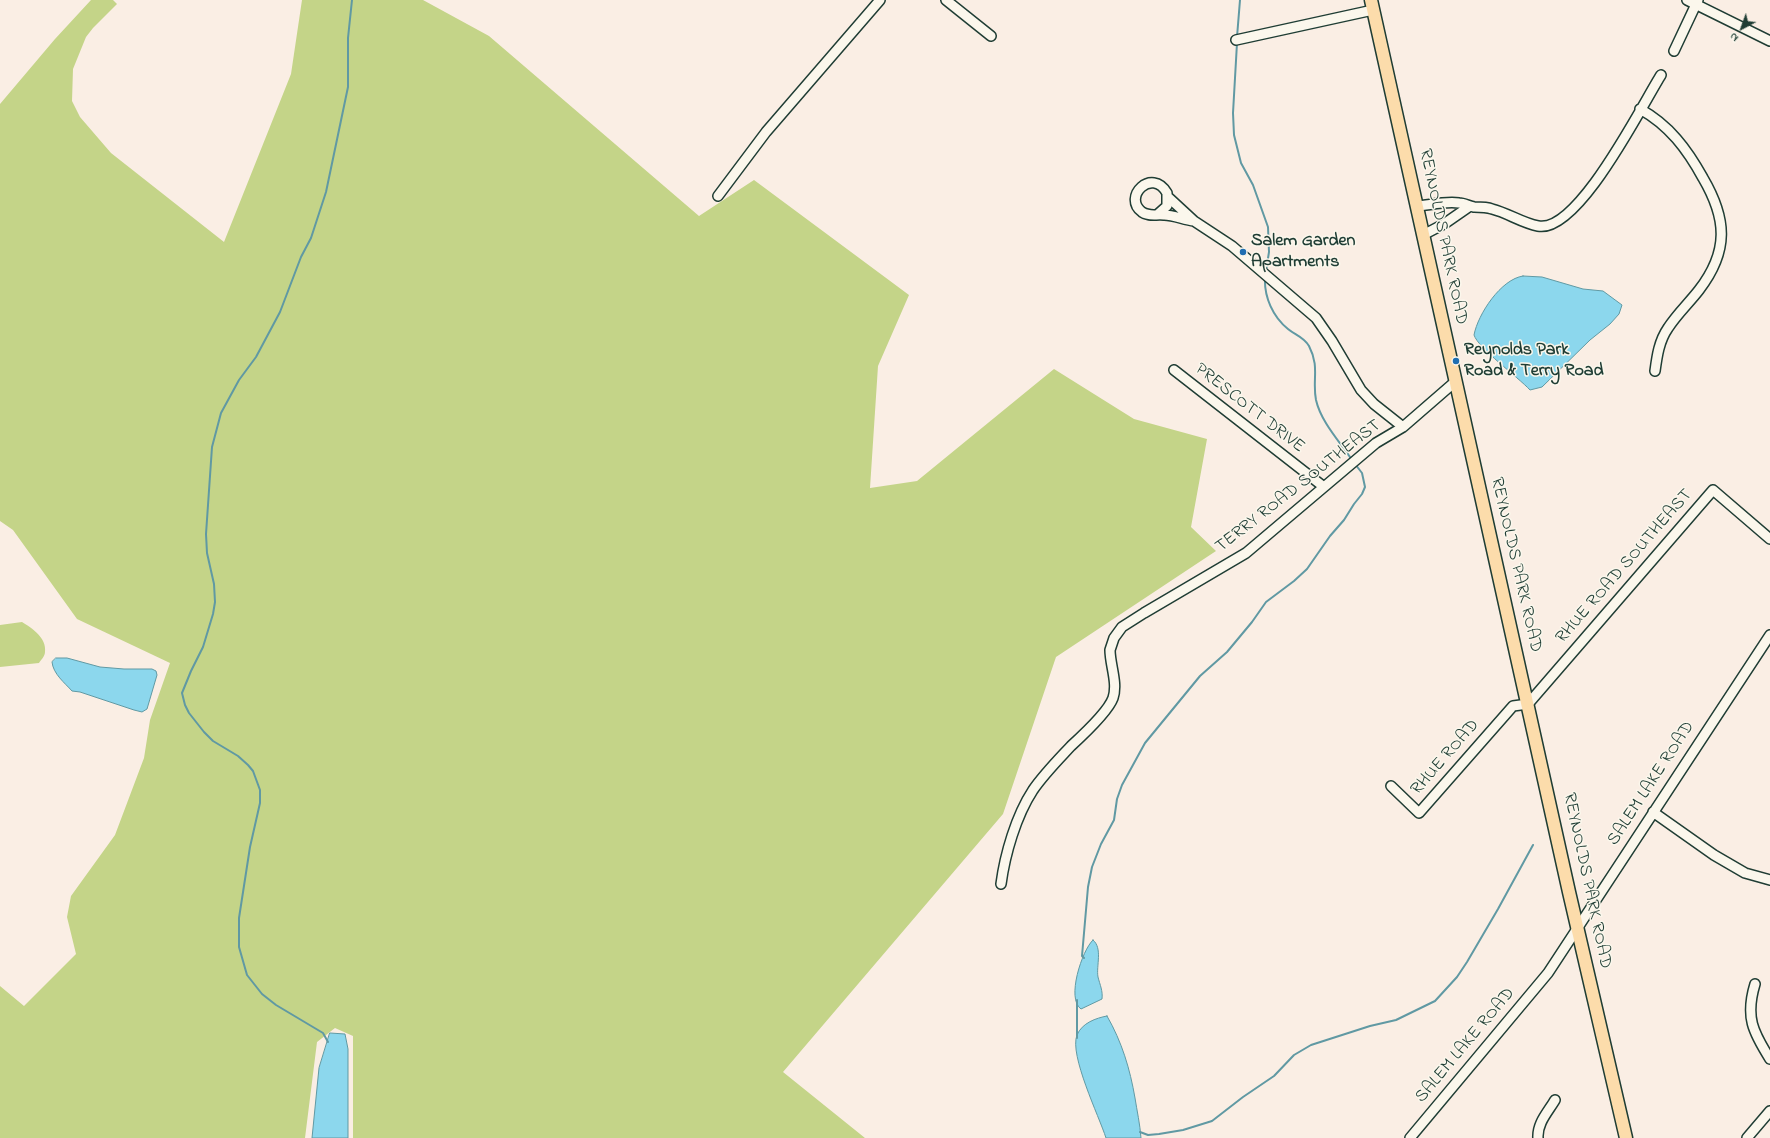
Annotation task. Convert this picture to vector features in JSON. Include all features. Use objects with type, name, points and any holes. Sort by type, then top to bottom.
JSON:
[{"type":"main road","name":"REYNOLDS PARK ROAD","points":[[1372,5],[1577,927],[1626,1138]]},
{"type":"street","points":[[718,196],[766,132],[880,0]]},
{"type":"street","points":[[946,0],[991,36]]},
{"type":"street","points":[[1674,51],[1694,1],[1770,41]]},
{"type":"street","points":[[1236,40],[1372,5]]},
{"type":"street","points":[[1417,206],[1460,203],[1492,209],[1539,226],[1545,226],[1559,220],[1576,205],[1600,176],[1622,143],[1640,109],[1661,75]]},
{"type":"street","points":[[1640,109],[1654,117],[1664,126],[1679,142],[1695,164],[1714,198],[1719,214],[1723,237],[1719,256],[1711,274],[1667,328],[1658,349],[1655,371]]},
{"type":"street","points":[[1194,221],[1158,214],[1150,215],[1140,210],[1136,199],[1138,191],[1145,185],[1154,183],[1162,187],[1168,197],[1194,221],[1232,246],[1316,318],[1362,390],[1374,404],[1403,427]]},
{"type":"street","points":[[1158,214],[1167,206],[1168,197]]},
{"type":"street","points":[[1424,236],[1470,206]]},
{"type":"street","name":"PRESCOTT DRIVE","points":[[1174,370],[1324,487]]},
{"type":"street","name":"TERRY ROAD SOUTHEAST","points":[[1001,884],[1003,867],[1017,823],[1033,790],[1053,765],[1099,717],[1113,699],[1114,683],[1110,650],[1111,644],[1118,632],[1144,613],[1246,553],[1376,443],[1403,427],[1456,381]]},
{"type":"street","name":"RHUE ROAD SOUTHEAST","points":[[1528,704],[1713,490],[1770,539]]},
{"type":"street","name":"SALEM LAKE ROAD","points":[[1410,1138],[1548,973],[1770,635]]},
{"type":"street","name":"RHUE ROAD","points":[[1391,786],[1419,813],[1513,706],[1528,704]]},
{"type":"street","points":[[1653,812],[1714,855],[1746,873],[1770,880]]},
{"type":"street","points":[[1755,984],[1750,1000],[1751,1023],[1757,1038],[1770,1059]]},
{"type":"street","points":[[1538,1138],[1541,1122],[1555,1100]]},
{"type":"street","points":[[1747,1138],[1770,1111]]},
{"type":"green space","points":[[91,0],[113,0],[117,4],[86,37],[73,69],[72,101],[80,117],[111,153],[224,242],[291,74],[302,0],[423,0],[489,36],[699,216],[754,180],[909,295],[878,366],[870,488],[917,481],[1054,369],[1134,419],[1207,439],[1191,527],[1216,551],[1056,657],[1003,814],[783,1072],[865,1138],[353,1138],[353,1036],[335,1028],[317,1042],[305,1138],[0,1138],[0,986],[24,1006],[76,954],[67,917],[71,896],[115,835],[144,758],[150,720],[170,663],[77,619],[13,530],[0,521],[0,104],[55,39]]},
{"type":"green space","points":[[22,622],[34,630],[44,642],[44,656],[39,663],[0,667],[0,625]]},
{"type":"water","points":[[1523,276],[1542,277],[1583,289],[1603,291],[1622,305],[1619,314],[1610,324],[1590,340],[1542,387],[1530,390],[1490,355],[1477,341],[1474,335],[1480,317],[1485,308],[1499,290],[1515,279]]},
{"type":"water","points":[[56,658],[67,658],[100,667],[152,669],[156,671],[157,675],[147,709],[142,712],[80,692],[72,691],[60,678],[53,666],[52,662]]},
{"type":"water","points":[[1093,940],[1098,948],[1098,977],[1102,991],[1102,999],[1081,1009],[1077,1004],[1075,985],[1084,954]]},
{"type":"water","points":[[1107,1016],[1117,1036],[1128,1066],[1135,1098],[1141,1138],[1106,1138],[1081,1071],[1077,1056],[1077,1035],[1086,1024],[1098,1018]]},
{"type":"water","points":[[330,1033],[345,1034],[348,1049],[348,1138],[312,1138],[319,1068]]},
{"type":"waterway","points":[[328,1042],[323,1033],[276,1005],[262,994],[247,975],[239,947],[239,918],[250,847],[260,803],[260,790],[253,771],[248,765],[238,756],[213,741],[204,732],[189,713],[182,693],[203,647],[215,602],[214,584],[207,553],[206,534],[212,447],[221,413],[239,380],[256,357],[280,312],[301,257],[311,238],[326,192],[348,87],[348,38],[352,0]]},
{"type":"waterway","points":[[1237,37],[1240,0]]},
{"type":"waterway","points":[[1237,43],[1233,113],[1234,135],[1241,163],[1253,185],[1268,227],[1269,252],[1266,271]]},
{"type":"waterway","points":[[1265,278],[1266,292],[1270,306],[1274,313],[1283,324],[1305,340],[1309,346],[1314,360],[1315,393],[1318,408],[1331,432],[1352,460]]},
{"type":"waterway","points":[[1084,958],[1082,956],[1088,887],[1092,867],[1101,844],[1114,820],[1117,799],[1122,785],[1145,743],[1200,676],[1227,652],[1252,622],[1266,602],[1307,569],[1330,536],[1344,520],[1362,494],[1365,487],[1362,473],[1355,464]]},
{"type":"waterway","points":[[1140,1132],[1148,1135],[1159,1134],[1183,1130],[1212,1121],[1243,1097],[1274,1076],[1294,1055],[1311,1045],[1370,1026],[1396,1020],[1435,1001],[1457,977],[1467,962],[1533,845]]},
{"type":"waterway","points":[[1077,1000],[1077,1038]]},
{"type":"place","name":"Salem Garden Apartments","points":[[1243,252]]},
{"type":"place","name":"Reynolds Park Road & Terry Road","points":[[1456,361]]}]
